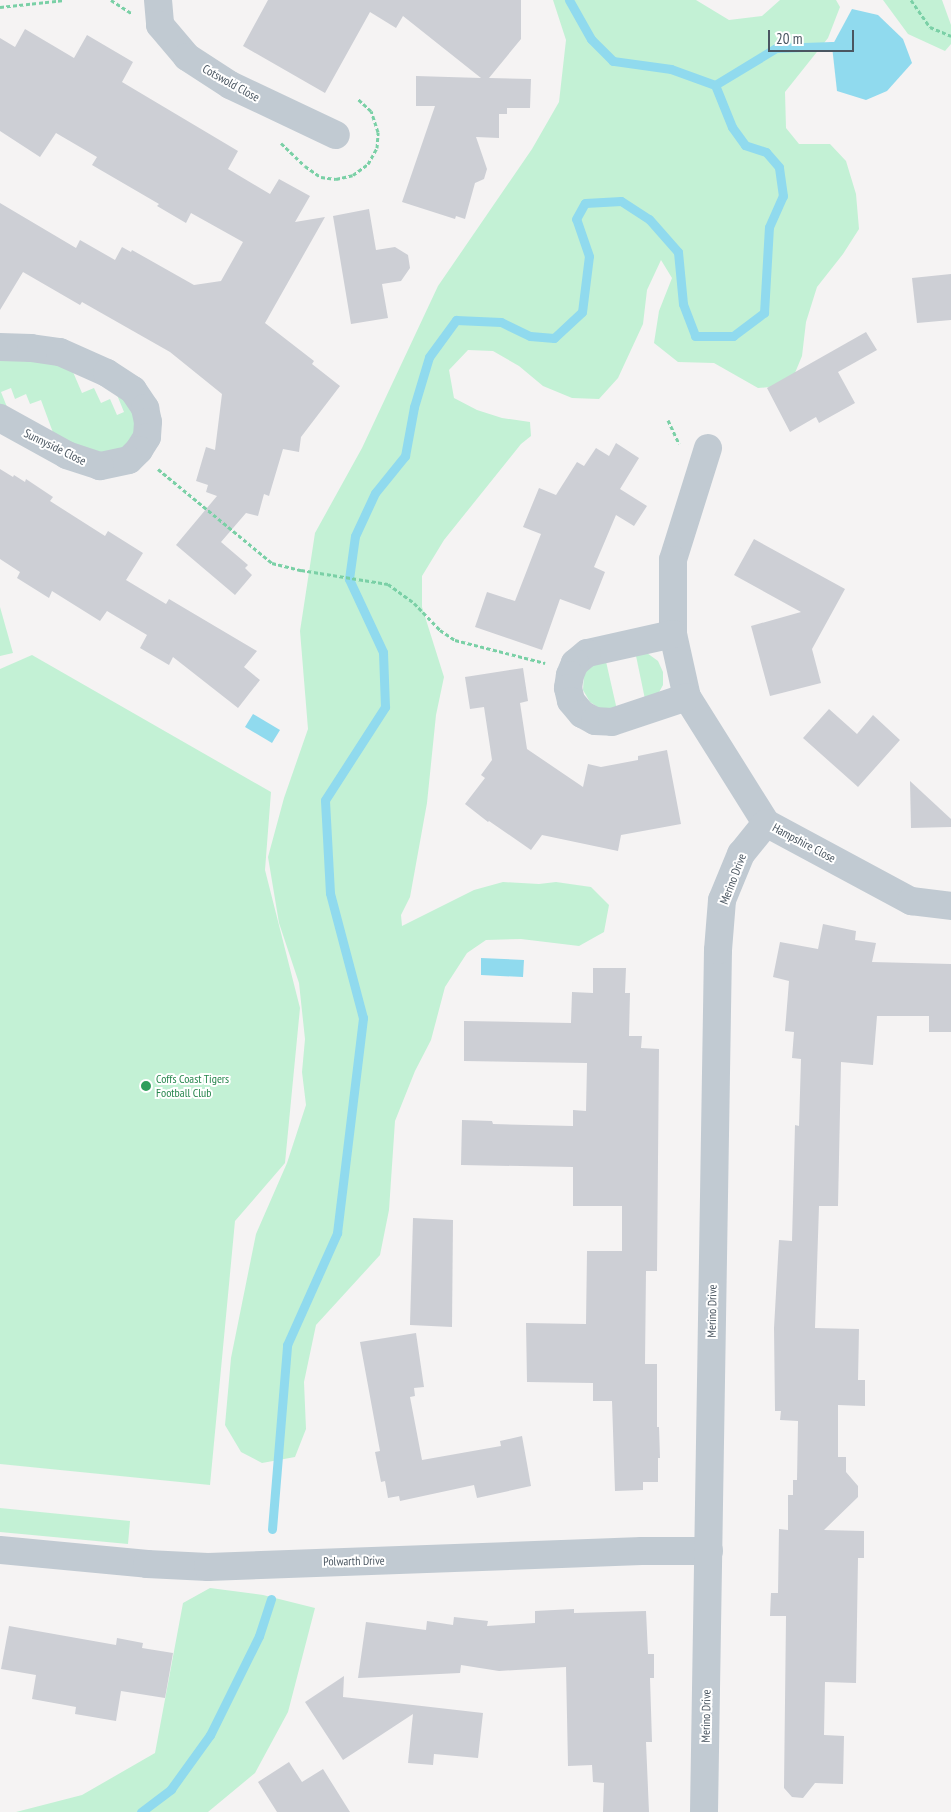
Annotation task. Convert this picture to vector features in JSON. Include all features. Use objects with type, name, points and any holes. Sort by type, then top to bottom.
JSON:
[{"type":"street","name":"Cotswold Close","points":[[158,0],[160,25],[187,57],[230,85],[336,135]]},
{"type":"street","name":"Sunnyside Close","points":[[0,347],[31,348],[60,352],[107,373],[133,390],[145,408],[148,422],[146,437],[139,450],[129,460],[116,465],[100,466],[67,455],[0,418]]},
{"type":"street","name":"Hampshire Close","points":[[708,448],[673,560],[673,634],[687,697],[766,823],[911,901],[951,906]]},
{"type":"street","points":[[673,634],[586,653],[575,662],[568,688],[571,701],[582,714],[595,721],[612,722],[687,697]]},
{"type":"street","name":"Merino Drive","points":[[704,1812],[718,950],[722,900],[741,854],[766,823]]},
{"type":"street","name":"Polwarth Drive","points":[[0,1550],[147,1564],[208,1567],[632,1551],[709,1551]]},
{"type":"path","points":[[0,7],[65,0]]},
{"type":"path","points":[[911,0],[930,27],[951,36]]},
{"type":"path","points":[[154,465],[272,563],[301,570],[388,584],[414,603],[440,630],[455,640],[554,665]]},
{"type":"green space","points":[[553,0],[696,0],[729,20],[762,16],[780,0],[836,0],[840,7],[828,38],[785,92],[786,128],[799,144],[830,144],[846,161],[856,194],[859,229],[843,254],[817,287],[806,322],[802,356],[790,385],[758,388],[714,363],[678,362],[654,343],[659,311],[672,278],[661,260],[647,290],[643,324],[618,378],[599,399],[572,398],[543,386],[519,366],[493,351],[468,350],[449,370],[454,398],[477,410],[502,418],[530,422],[531,436],[521,444],[444,540],[422,576],[422,607],[444,677],[436,715],[427,803],[410,897],[401,915],[402,926],[474,890],[503,882],[539,884],[556,882],[591,887],[609,905],[604,932],[579,946],[521,939],[486,940],[467,953],[445,987],[431,1040],[415,1071],[395,1121],[389,1210],[380,1255],[316,1325],[304,1382],[306,1429],[295,1457],[262,1463],[241,1452],[225,1425],[231,1358],[256,1234],[287,1163],[306,1105],[302,1072],[305,1039],[299,983],[279,923],[268,857],[284,798],[308,729],[300,631],[315,533],[362,448],[438,286],[532,149],[559,102],[566,40]]},
{"type":"green space","points":[[883,0],[942,0],[951,25],[951,44],[945,51],[908,34]]},
{"type":"green space","points":[[0,356],[70,365],[82,393],[94,388],[101,403],[110,399],[117,415],[124,412],[115,390],[131,405],[137,423],[131,444],[110,455],[55,438],[41,400],[30,404],[26,394],[15,399],[11,388],[1,392],[9,412],[0,407]]},
{"type":"green space","points":[[0,607],[13,653],[0,656]]},
{"type":"green space","points":[[635,651],[647,653],[658,661],[663,672],[663,685],[657,696],[646,704]]},
{"type":"green space","name":"Coffs Coast Tigers Football Club","points":[[32,655],[271,792],[265,870],[300,1008],[285,1163],[235,1221],[210,1485],[0,1464],[0,669]]},
{"type":"green space","points":[[605,657],[617,710],[602,710],[590,702],[583,690],[584,675],[592,663]]},
{"type":"green space","points":[[0,1508],[130,1521],[128,1544],[0,1532]]},
{"type":"green space","points":[[210,1588],[263,1595],[315,1608],[288,1712],[255,1773],[208,1812],[16,1812],[82,1795],[155,1753],[183,1603]]},
{"type":"water","points":[[852,9],[878,15],[903,39],[912,63],[887,91],[866,100],[837,91],[832,46]]},
{"type":"water","points":[[253,714],[280,730],[272,743],[245,727]]},
{"type":"water","points":[[481,958],[524,960],[523,977],[481,975]]},
{"type":"building","points":[[268,0],[521,0],[521,39],[489,78],[531,79],[530,108],[507,108],[507,114],[499,114],[499,138],[476,137],[487,169],[484,179],[475,183],[465,219],[456,216],[455,219],[402,202],[435,106],[416,106],[416,76],[481,78],[403,16],[396,28],[370,12],[325,93],[243,46]]},
{"type":"building","points":[[25,29],[74,58],[87,35],[133,62],[122,82],[238,151],[228,169],[270,194],[279,179],[310,196],[295,222],[325,217],[265,323],[314,361],[312,364],[340,386],[301,437],[299,452],[283,449],[269,496],[264,494],[258,516],[246,513],[221,542],[248,565],[245,568],[252,575],[235,595],[176,545],[217,496],[206,492],[208,485],[196,481],[206,447],[215,450],[222,394],[170,352],[82,302],[80,305],[23,272],[0,310],[0,203],[76,248],[80,240],[115,260],[122,247],[131,252],[132,250],[194,285],[221,281],[243,242],[191,213],[186,223],[157,206],[159,204],[92,165],[97,157],[56,133],[40,157],[0,131],[0,38],[15,47]]},
{"type":"building","points":[[369,209],[376,250],[395,247],[408,255],[410,268],[401,281],[382,284],[388,318],[351,324],[333,216]]},
{"type":"building","points":[[951,274],[951,320],[917,323],[912,278]]},
{"type":"building","points":[[866,332],[877,350],[838,372],[855,403],[819,423],[816,417],[790,432],[767,388]]},
{"type":"building","points":[[616,443],[639,458],[620,489],[647,506],[634,526],[616,515],[594,567],[605,572],[590,610],[560,599],[542,650],[475,627],[487,592],[515,601],[541,534],[523,527],[539,488],[556,495],[577,462],[584,466],[596,448],[609,456]]},
{"type":"building","points":[[0,469],[25,482],[26,479],[53,497],[50,501],[105,536],[108,531],[143,553],[126,580],[166,604],[169,599],[257,651],[244,667],[260,680],[238,708],[173,657],[169,665],[140,648],[147,635],[107,611],[100,621],[52,591],[49,598],[17,578],[20,572],[0,559]]},
{"type":"building","points":[[754,539],[845,589],[812,649],[821,683],[770,696],[751,626],[801,612],[734,575]]},
{"type":"building","points":[[523,668],[528,701],[520,703],[527,749],[583,787],[588,764],[601,767],[638,760],[638,756],[667,750],[681,824],[621,835],[618,851],[542,835],[531,850],[488,822],[465,804],[485,778],[481,775],[492,760],[484,707],[470,709],[465,677]]},
{"type":"building","points":[[829,709],[857,734],[873,715],[900,740],[858,787],[803,738]]},
{"type":"building","points":[[910,781],[951,819],[951,827],[911,828]]},
{"type":"building","points":[[823,924],[856,931],[855,940],[876,943],[872,962],[951,964],[951,1032],[929,1032],[929,1016],[877,1016],[873,1065],[841,1062],[838,1206],[819,1206],[815,1328],[859,1329],[858,1380],[865,1380],[865,1406],[838,1405],[838,1457],[846,1457],[846,1472],[858,1486],[858,1497],[824,1530],[864,1531],[864,1558],[858,1558],[856,1683],[825,1682],[824,1735],[844,1736],[843,1784],[815,1783],[803,1798],[792,1797],[784,1788],[786,1616],[770,1616],[771,1593],[778,1593],[779,1529],[788,1530],[788,1495],[793,1495],[793,1480],[797,1480],[798,1421],[780,1420],[781,1411],[775,1411],[774,1328],[779,1240],[792,1241],[795,1125],[799,1126],[801,1059],[792,1058],[794,1032],[785,1031],[789,981],[773,977],[780,942],[818,949]]},
{"type":"building","points":[[593,968],[626,968],[625,993],[630,993],[629,1036],[642,1036],[641,1048],[659,1049],[657,1271],[646,1271],[645,1364],[657,1364],[657,1427],[659,1427],[660,1458],[658,1458],[658,1482],[643,1482],[643,1490],[615,1491],[612,1401],[593,1401],[593,1383],[527,1382],[526,1323],[586,1324],[587,1251],[622,1251],[622,1206],[573,1206],[573,1167],[461,1165],[462,1120],[492,1121],[493,1124],[573,1126],[573,1110],[586,1111],[587,1063],[464,1061],[464,1021],[571,1023],[572,992],[593,993]]},
{"type":"building","points":[[413,1218],[453,1220],[452,1327],[410,1325]]},
{"type":"building","points":[[416,1333],[424,1387],[414,1388],[415,1396],[410,1397],[422,1460],[501,1446],[500,1441],[522,1436],[531,1486],[477,1498],[474,1485],[400,1501],[399,1496],[388,1498],[385,1481],[381,1482],[375,1452],[380,1451],[360,1342]]},
{"type":"building","points":[[574,1609],[574,1613],[646,1611],[648,1654],[654,1654],[654,1678],[650,1678],[652,1742],[646,1742],[649,1812],[603,1812],[604,1783],[593,1782],[592,1765],[568,1766],[566,1667],[499,1671],[461,1665],[460,1673],[358,1678],[366,1622],[426,1630],[427,1621],[453,1625],[454,1617],[488,1621],[487,1626],[535,1623],[535,1611]]},
{"type":"building","points":[[9,1626],[116,1645],[117,1638],[143,1643],[142,1648],[173,1653],[165,1698],[121,1691],[116,1721],[75,1714],[76,1707],[32,1699],[36,1675],[1,1669]]},
{"type":"building","points":[[344,1676],[343,1697],[483,1713],[478,1758],[434,1754],[433,1765],[408,1763],[413,1714],[343,1760],[305,1702]]},
{"type":"building","points":[[289,1762],[302,1782],[323,1769],[350,1812],[277,1812],[258,1782]]},
{"type":"waterway","points":[[272,1529],[287,1345],[337,1233],[363,1018],[330,893],[325,800],[385,707],[383,652],[349,579],[355,536],[375,493],[405,456],[414,407],[429,357],[456,320],[501,322],[530,336],[554,338],[582,312],[589,256],[576,219],[585,203],[621,201],[649,219],[678,252],[683,304],[695,336],[733,336],[764,313],[769,227],[783,196],[779,167],[766,152],[745,145],[732,127],[715,85],[671,69],[613,61],[591,39],[569,0]]},
{"type":"waterway","points":[[715,85],[776,48],[832,46],[843,48]]},
{"type":"waterway","points":[[141,1812],[171,1789],[210,1735],[259,1636],[271,1599]]},
{"type":"place","name":"Coffs Coast Tigers Football Club","points":[[146,1086]]}]
